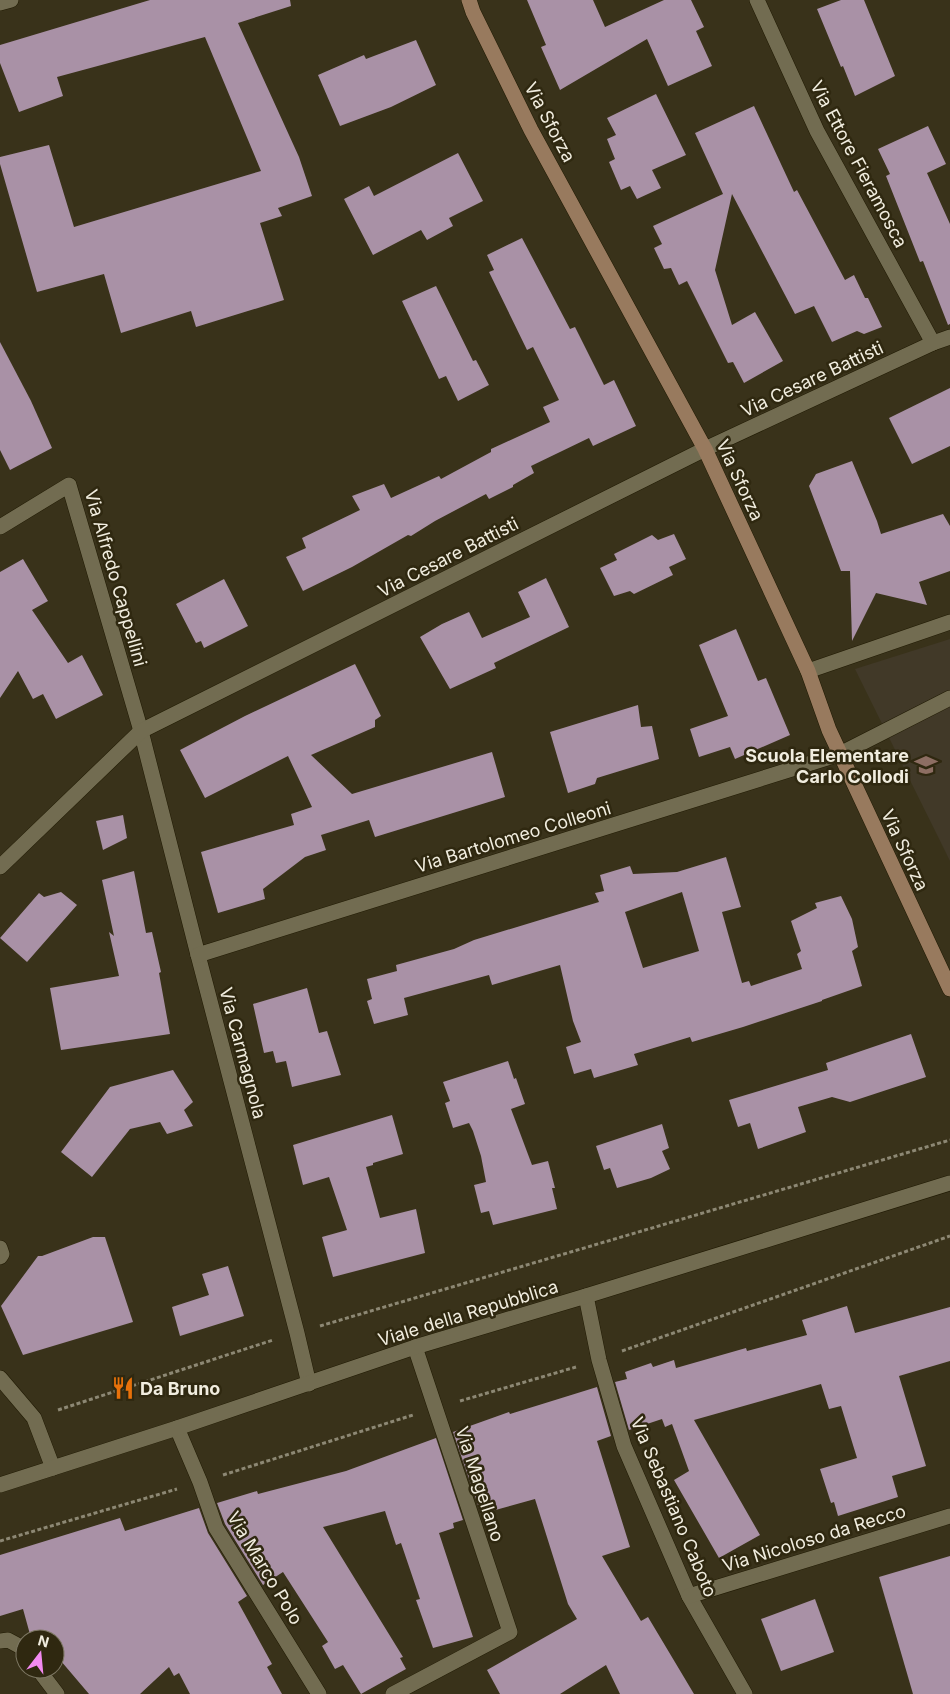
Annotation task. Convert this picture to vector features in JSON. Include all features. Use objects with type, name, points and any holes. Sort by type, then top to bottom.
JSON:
[{"type":"street","points":[[0,3],[10,0]]},
{"type":"street","name":"Via Sforza","points":[[469,0],[473,12],[532,130],[705,449],[808,671],[829,730],[950,989]]},
{"type":"street","name":"Via Ettore Fieramosca","points":[[757,0],[817,131],[933,343]]},
{"type":"street","name":"Via Cesare Battisti","points":[[0,867],[141,731],[705,449],[933,343],[950,337]]},
{"type":"street","name":"Via Alfredo Cappellini","points":[[0,527],[69,484],[141,731]]},
{"type":"street","points":[[808,671],[950,622]]},
{"type":"street","name":"Via Bartolomeo Colleoni","points":[[198,955],[840,754],[950,698]]},
{"type":"street","name":"Via Carmagnola","points":[[141,731],[309,1384]]},
{"type":"street","name":"Viale della Repubblica","points":[[0,1485],[415,1348],[950,1183]]},
{"type":"street","points":[[0,1248],[2,1254],[0,1257]]},
{"type":"street","name":"Via Sebastiano Caboto","points":[[586,1296],[599,1360],[624,1446],[689,1596],[745,1694]]},
{"type":"street","name":"Via Magellano","points":[[393,1694],[510,1632],[415,1348]]},
{"type":"street","points":[[0,1378],[34,1418],[53,1468]]},
{"type":"street","name":"Via Marco Polo","points":[[177,1428],[200,1482],[216,1528],[319,1694]]},
{"type":"street","name":"Via Nicoloso da Recco","points":[[689,1596],[950,1516]]},
{"type":"street","points":[[0,1642],[8,1640],[15,1644]]},
{"type":"street","points":[[46,1679],[57,1694]]},
{"type":"path","points":[[315,1327],[950,1140]]},
{"type":"path","points":[[614,1354],[950,1236]]},
{"type":"path","points":[[34,1418],[268,1342]]},
{"type":"path","points":[[458,1402],[579,1366]]},
{"type":"path","points":[[220,1476],[414,1415]]},
{"type":"path","points":[[0,1541],[184,1487]]},
{"type":"shaded area","name":"Scuola Elementare Carlo Collodi","points":[[950,639],[950,861],[855,669]]},
{"type":"building","points":[[150,0],[290,0],[291,6],[238,23],[299,157],[312,196],[278,208],[282,216],[260,223],[284,300],[196,327],[191,311],[121,333],[104,274],[37,292],[0,164],[0,157],[49,145],[74,227],[261,171],[205,37],[57,77],[63,96],[19,112],[0,63],[0,45]]},
{"type":"building","points":[[527,0],[593,0],[605,27],[664,0],[691,0],[704,27],[696,31],[712,66],[668,86],[647,39],[560,90],[541,47],[546,45]]},
{"type":"building","points":[[841,0],[864,0],[895,76],[855,96],[817,9]]},
{"type":"building","points":[[416,40],[436,85],[391,107],[340,126],[318,75],[364,55],[366,59]]},
{"type":"building","points":[[656,94],[686,155],[652,170],[661,188],[637,199],[630,186],[621,190],[609,162],[615,159],[607,139],[616,135],[607,118]]},
{"type":"building","points":[[754,106],[794,192],[797,190],[845,280],[854,275],[882,327],[864,334],[857,331],[832,342],[814,306],[795,314],[732,194],[715,270],[732,325],[755,312],[783,361],[744,383],[733,362],[728,363],[687,281],[679,285],[671,268],[664,269],[654,248],[662,244],[653,226],[723,194],[695,133]]},
{"type":"building","points":[[928,126],[946,164],[927,173],[950,224],[950,324],[948,325],[923,261],[920,262],[886,176],[890,174],[878,149]]},
{"type":"building","points":[[458,153],[483,201],[449,218],[453,226],[427,240],[421,230],[373,255],[344,199],[369,186],[374,196]]},
{"type":"building","points":[[522,238],[570,329],[575,327],[604,385],[614,380],[636,426],[593,446],[589,438],[531,466],[534,473],[513,485],[513,487],[489,499],[486,494],[411,536],[408,535],[352,567],[303,591],[286,557],[306,548],[302,538],[360,510],[352,496],[384,484],[391,498],[439,476],[441,479],[491,452],[491,449],[550,422],[543,407],[559,400],[533,347],[527,350],[489,272],[494,270],[487,255]]},
{"type":"building","points":[[436,286],[473,361],[476,360],[489,385],[458,401],[446,376],[439,379],[402,301]]},
{"type":"building","points":[[0,342],[31,401],[52,448],[10,470],[0,450]]},
{"type":"building","points":[[950,388],[950,446],[912,464],[889,418]]},
{"type":"building","points":[[852,461],[881,534],[943,514],[950,526],[950,571],[919,582],[927,605],[876,593],[852,641],[850,571],[841,571],[809,486],[816,474]]},
{"type":"building","points":[[674,534],[686,559],[669,567],[673,575],[634,594],[630,591],[614,596],[600,568],[617,560],[614,554],[652,535],[658,540]]},
{"type":"building","points":[[23,559],[48,601],[32,610],[68,663],[82,655],[103,695],[56,719],[43,694],[33,699],[18,671],[0,698],[0,572]]},
{"type":"building","points":[[546,578],[569,627],[494,663],[496,668],[450,689],[420,637],[442,624],[469,612],[482,638],[530,617],[518,592]]},
{"type":"building","points":[[224,579],[248,626],[204,648],[201,641],[196,643],[176,604]]},
{"type":"building","points":[[736,629],[758,681],[766,678],[790,735],[735,759],[730,747],[699,757],[690,729],[728,716],[699,645]]},
{"type":"building","points":[[355,664],[381,716],[375,720],[375,727],[311,755],[352,794],[492,752],[505,797],[375,837],[369,820],[321,835],[326,850],[305,857],[263,889],[265,899],[218,913],[201,852],[294,825],[291,814],[312,807],[288,756],[205,798],[180,750],[245,716]]},
{"type":"building","points":[[638,705],[641,727],[652,726],[659,759],[597,778],[595,784],[568,793],[550,732]]},
{"type":"building","points":[[123,815],[127,838],[103,850],[96,821]]},
{"type":"building","points":[[726,857],[741,907],[722,912],[742,983],[749,981],[751,986],[802,969],[797,954],[801,951],[791,921],[817,908],[815,903],[841,896],[852,919],[858,947],[852,951],[862,986],[743,1027],[692,1042],[690,1037],[634,1054],[638,1065],[594,1078],[591,1069],[574,1074],[566,1047],[581,1042],[573,1021],[560,965],[492,985],[489,975],[404,998],[408,1015],[374,1024],[367,1001],[372,999],[367,979],[397,971],[396,965],[454,949],[474,940],[599,902],[595,893],[604,891],[600,875],[630,866],[633,874],[677,872]],"holes":[[[682,892],[699,951],[643,968],[625,912]]]},
{"type":"building","points":[[134,871],[146,933],[152,932],[161,972],[159,973],[170,1034],[61,1050],[50,988],[119,976],[109,932],[114,936],[102,880]]},
{"type":"building","points":[[61,892],[77,905],[27,962],[0,938],[39,893],[44,897]]},
{"type":"building","points":[[307,988],[319,1033],[327,1031],[341,1075],[292,1087],[286,1061],[276,1063],[273,1051],[264,1053],[253,1004]]},
{"type":"building","points":[[911,1034],[926,1077],[850,1102],[832,1097],[798,1107],[806,1132],[758,1149],[750,1123],[738,1127],[729,1100],[828,1070],[826,1063]]},
{"type":"building","points":[[508,1061],[525,1104],[511,1109],[532,1165],[548,1161],[555,1188],[552,1188],[557,1209],[493,1225],[489,1211],[481,1213],[474,1185],[486,1182],[481,1156],[473,1131],[469,1123],[453,1128],[445,1103],[450,1101],[443,1082]]},
{"type":"building","points":[[173,1070],[193,1102],[184,1110],[193,1126],[167,1134],[160,1122],[130,1129],[92,1177],[61,1152],[110,1087]]},
{"type":"building","points":[[392,1115],[403,1154],[366,1167],[380,1218],[416,1209],[425,1253],[333,1277],[322,1237],[347,1230],[329,1177],[303,1185],[293,1145]]},
{"type":"building","points":[[662,1124],[669,1148],[662,1151],[670,1169],[651,1178],[617,1188],[610,1168],[604,1170],[596,1146]]},
{"type":"building","points":[[93,1237],[105,1237],[133,1322],[23,1355],[1,1306],[38,1256]]},
{"type":"building","points":[[228,1266],[244,1316],[180,1336],[172,1307],[209,1295],[202,1274]]},
{"type":"building","points":[[847,1306],[855,1333],[950,1307],[950,1361],[899,1376],[926,1466],[892,1476],[898,1497],[838,1516],[834,1502],[831,1503],[820,1469],[857,1458],[841,1406],[829,1409],[821,1384],[694,1420],[760,1535],[719,1558],[674,1480],[689,1471],[672,1424],[665,1427],[662,1419],[629,1430],[615,1382],[627,1379],[625,1372],[651,1363],[653,1367],[674,1360],[676,1368],[746,1348],[747,1351],[807,1335],[802,1320]]},
{"type":"building","points":[[597,1387],[611,1436],[597,1441],[630,1547],[602,1556],[641,1621],[648,1617],[694,1694],[620,1694],[606,1665],[560,1694],[500,1694],[487,1670],[577,1619],[568,1604],[535,1499],[481,1514],[453,1432],[509,1412],[510,1414]]},
{"type":"building","points":[[436,1438],[463,1520],[453,1523],[454,1528],[439,1533],[473,1637],[433,1648],[416,1600],[420,1599],[401,1543],[396,1545],[385,1511],[323,1527],[403,1657],[400,1658],[406,1669],[361,1694],[343,1665],[335,1669],[322,1646],[328,1642],[283,1572],[263,1585],[225,1524],[217,1503],[257,1491],[258,1494],[346,1471]]},
{"type":"building","points":[[199,1508],[208,1533],[247,1596],[238,1602],[272,1664],[267,1667],[282,1694],[190,1694],[179,1673],[174,1676],[169,1667],[140,1694],[89,1694],[65,1666],[65,1629],[29,1629],[23,1609],[0,1616],[0,1555],[120,1518],[125,1531]]},
{"type":"building","points":[[950,1556],[950,1694],[913,1694],[879,1577]]},
{"type":"building","points":[[815,1599],[834,1652],[781,1671],[761,1619]]},
{"type":"place","name":"Scuola Elementare Carlo Collodi","points":[[926,765]]},
{"type":"place","name":"Da Bruno","points":[[123,1388]]}]
